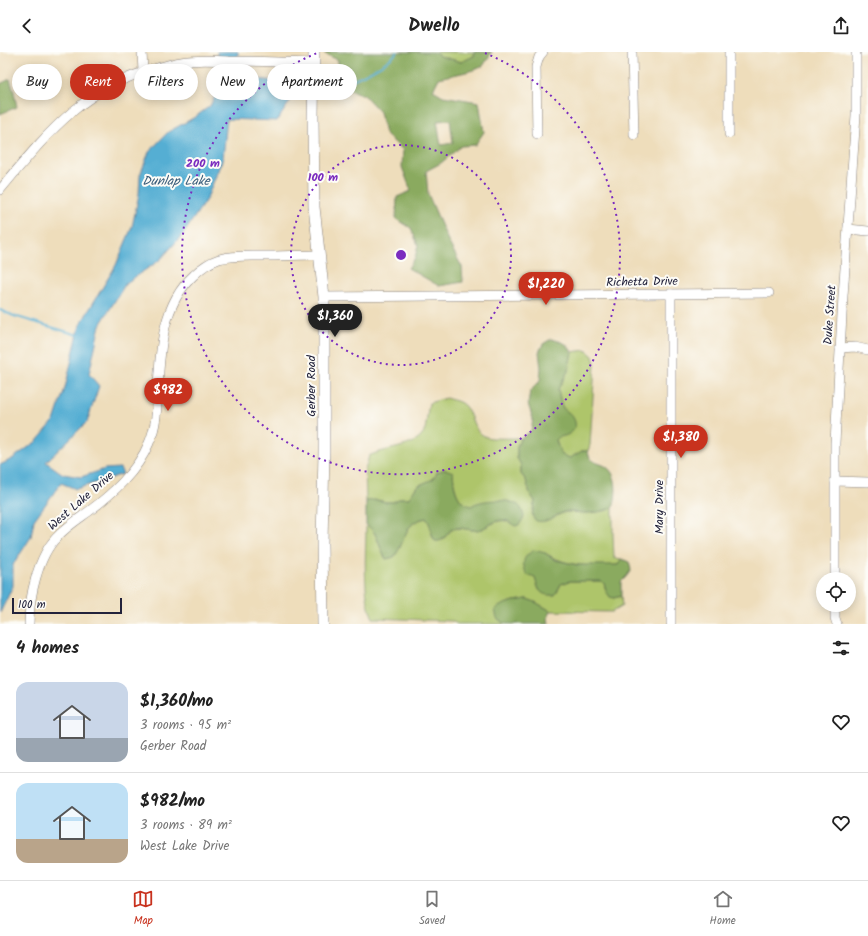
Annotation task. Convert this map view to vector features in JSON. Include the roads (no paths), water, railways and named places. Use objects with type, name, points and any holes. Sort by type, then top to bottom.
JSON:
[{"type":"street","points":[[142,52],[143,64]]},
{"type":"street","points":[[537,134],[536,67],[539,57],[543,52]]},
{"type":"street","points":[[632,52],[634,135]]},
{"type":"street","points":[[729,52],[729,134]]},
{"type":"street","name":"Duke Street","points":[[835,572],[835,443],[856,115],[856,52]]},
{"type":"street","points":[[173,64],[180,62],[211,60],[240,61],[314,58]]},
{"type":"street","name":"Gerber Road","points":[[314,58],[314,207],[324,297],[322,624]]},
{"type":"street","points":[[0,190],[42,140],[71,112],[108,87],[134,76]]},
{"type":"street","points":[[848,229],[868,231]]},
{"type":"street","name":"West Lake Drive","points":[[29,624],[31,598],[36,578],[43,557],[49,547],[64,530],[89,511],[125,479],[135,467],[150,442],[157,412],[163,332],[172,305],[184,286],[193,275],[202,268],[227,257],[319,255]]},
{"type":"street","name":"Richetta Drive","points":[[324,297],[769,293]]},
{"type":"street","name":"Mary Drive","points":[[671,294],[671,624]]},
{"type":"street","points":[[840,348],[855,347],[868,350]]},
{"type":"street","points":[[835,481],[868,482]]},
{"type":"street","points":[[835,612],[837,624]]},
{"type":"water","name":"Dunlap Lake","points":[[217,52],[238,52],[238,64],[218,64]]},
{"type":"water","name":"Dunlap Lake","points":[[259,79],[267,80],[267,100],[291,100],[277,121],[227,119],[223,158],[207,198],[184,233],[160,260],[126,283],[100,325],[89,374],[99,386],[87,422],[46,462],[63,474],[81,477],[105,469],[120,468],[123,474],[76,489],[61,483],[34,520],[31,537],[13,565],[13,586],[0,613],[0,465],[12,459],[37,441],[54,421],[65,388],[80,325],[116,265],[132,227],[139,194],[140,175],[149,152],[168,132],[195,117],[210,106],[213,100],[259,100]]},
{"type":"waterway","points":[[357,77],[385,63],[397,52]]},
{"type":"waterway","points":[[0,310],[14,316],[78,335]]}]
